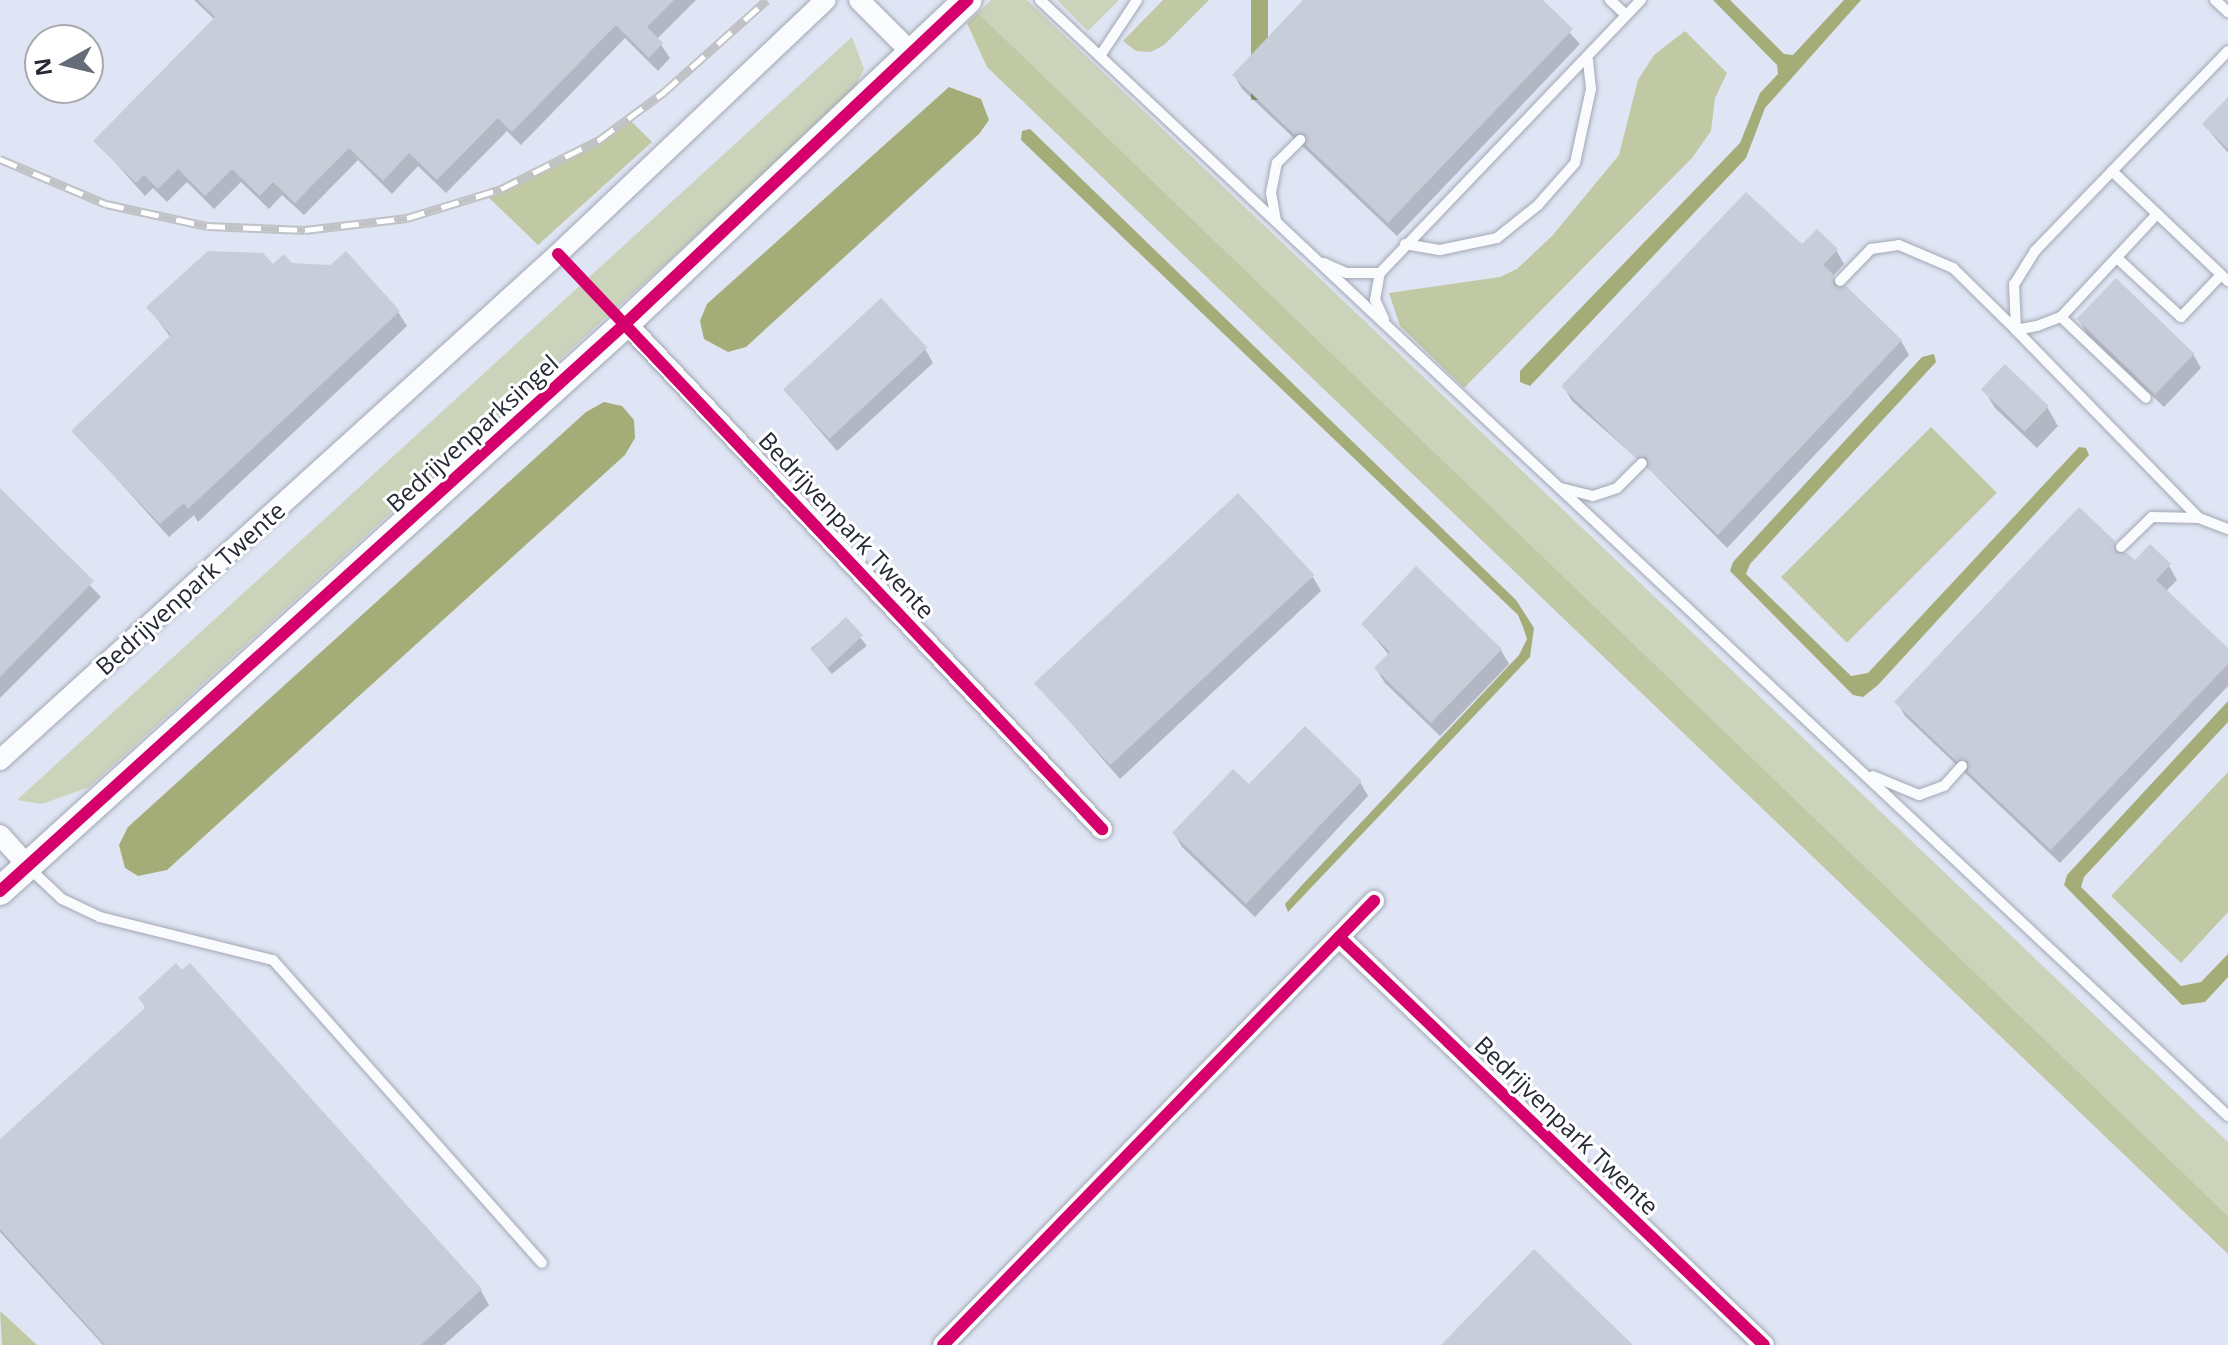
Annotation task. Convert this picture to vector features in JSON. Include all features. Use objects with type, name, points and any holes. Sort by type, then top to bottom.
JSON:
[{"type":"street","name":"Bedrijvenpark Twente","points":[[0,760],[558,254],[826,0]]},
{"type":"street","points":[[859,0],[913,54]]},
{"type":"street","name":"Bedrijvenparksingel","points":[[0,891],[626,323],[968,0]]},
{"type":"street","name":"Bedrijvenpark Twente","points":[[626,323],[1102,829]]},
{"type":"street","points":[[0,835],[28,866]]},
{"type":"street","points":[[943,1345],[1374,901]]},
{"type":"street","name":"Bedrijvenpark Twente","points":[[1339,937],[1764,1345]]},
{"type":"lane","points":[[1040,0],[2228,1116]]},
{"type":"lane","points":[[1100,56],[1137,0]]},
{"type":"lane","points":[[1610,0],[1626,15]]},
{"type":"lane","points":[[1386,325],[1375,300],[1380,273],[1588,60],[1641,0]]},
{"type":"lane","points":[[2215,0],[2228,12]]},
{"type":"lane","points":[[2016,330],[2014,284],[2035,251],[2228,51]]},
{"type":"lane","points":[[1405,244],[1440,250],[1497,238],[1538,205],[1575,163],[1591,89],[1588,60]]},
{"type":"lane","points":[[1276,221],[1271,193],[1277,163],[1300,140]]},
{"type":"lane","points":[[2112,171],[2225,278],[2181,317],[2117,258]]},
{"type":"lane","points":[[2016,330],[2061,317],[2157,214]]},
{"type":"lane","points":[[1840,281],[1871,249],[1899,245],[1953,268],[2199,518]]},
{"type":"lane","points":[[1317,260],[1346,273],[1380,273]]},
{"type":"lane","points":[[2061,317],[2146,398]]},
{"type":"lane","points":[[1559,488],[1593,496],[1617,488],[1642,463]]},
{"type":"lane","points":[[2121,547],[2152,517],[2199,518],[2228,529]]},
{"type":"lane","points":[[1854,764],[1919,795],[1944,786],[1962,766]]},
{"type":"lane","points":[[28,866],[62,899],[100,917],[273,960],[542,1263]]},
{"type":"lane","points":[[2200,1089],[2228,1105]]},
{"type":"shaded area","points":[[991,0],[1027,0],[2228,1142],[2228,1216],[978,13]]},
{"type":"shaded area","points":[[1057,0],[1119,0],[1088,31]]},
{"type":"shaded area","points":[[1163,0],[1209,0],[1164,45],[1151,52],[1136,51],[1123,41]]},
{"type":"shaded area","points":[[1251,0],[1268,0],[1268,100],[1251,100]]},
{"type":"shaded area","points":[[1713,0],[1730,0],[1784,54],[1793,55],[1844,0],[1861,0],[1765,108],[1746,158],[1530,386],[1520,382],[1520,371],[1740,143],[1760,93],[1778,74],[1777,65]]},
{"type":"shaded area","points":[[978,13],[2228,1216],[2228,1254],[987,67],[967,23]]},
{"type":"shaded area","points":[[1685,31],[1727,73],[1715,98],[1711,131],[1692,158],[1464,388],[1400,326],[1389,293],[1500,277],[1517,269],[1552,236],[1619,155],[1638,80],[1654,55]]},
{"type":"shaded area","points":[[852,37],[864,69],[851,95],[89,787],[42,804],[17,800]]},
{"type":"shaded area","points":[[949,87],[981,99],[989,120],[979,134],[746,347],[728,352],[704,339],[700,321],[707,304]]},
{"type":"shaded area","points":[[628,118],[652,142],[538,245],[484,193],[567,155]]},
{"type":"shaded area","points":[[1030,129],[1516,600],[1534,628],[1530,657],[1288,912],[1285,904],[1519,655],[1527,639],[1518,615],[1021,140],[1022,131]]},
{"type":"shaded area","points":[[1934,354],[1936,362],[1750,564],[1746,574],[1851,676],[1868,673],[2079,447],[2086,448],[2089,455],[1878,685],[1863,697],[1853,695],[1730,571],[1733,562],[1922,357]]},
{"type":"shaded area","points":[[604,402],[622,406],[634,420],[635,438],[625,455],[167,870],[138,876],[125,868],[119,845],[128,827],[586,412]]},
{"type":"shaded area","points":[[1931,427],[1997,493],[1847,643],[1781,577]]},
{"type":"shaded area","points":[[2228,701],[2228,722],[2084,877],[2081,887],[2181,986],[2201,982],[2228,954],[2228,977],[2205,1002],[2182,1005],[2064,885],[2067,875]]},
{"type":"shaded area","points":[[2228,772],[2228,912],[2181,963],[2111,896]]},
{"type":"shaded area","points":[[0,1311],[11,1321],[37,1345],[2,1345]]},
{"type":"building","points":[[198,0],[674,0],[647,27],[663,43],[649,58],[616,25],[512,132],[498,118],[437,180],[409,153],[383,181],[349,148],[295,203],[273,182],[260,196],[232,169],[205,196],[178,169],[158,189],[144,175],[136,183],[93,141],[215,17]]},
{"type":"building","points":[[1303,0],[1543,0],[1573,29],[1388,223],[1306,145],[1305,134],[1294,134],[1232,75]]},
{"type":"building","points":[[2228,97],[2228,149],[2202,124]]},
{"type":"building","points":[[1746,192],[1802,244],[1817,229],[1838,249],[1823,265],[1834,275],[1834,286],[1846,286],[1902,340],[1718,535],[1648,468],[1647,457],[1636,458],[1561,386]]},
{"type":"building","points":[[208,251],[263,253],[273,264],[284,254],[292,263],[330,265],[346,251],[400,311],[188,509],[184,503],[160,524],[71,431],[171,335],[146,307]]},
{"type":"building","points":[[2116,278],[2194,354],[2155,395],[2076,319]]},
{"type":"building","points":[[881,298],[927,348],[829,439],[783,389]]},
{"type":"building","points":[[2005,364],[2049,406],[2025,432],[1981,389]]},
{"type":"building","points":[[0,488],[94,581],[0,677]]},
{"type":"building","points":[[1238,493],[1314,575],[1110,765],[1034,683]]},
{"type":"building","points":[[2079,507],[2115,541],[2116,553],[2127,553],[2135,560],[2150,544],[2171,564],[2156,580],[2228,648],[2228,664],[2051,850],[1968,772],[1968,761],[1956,761],[1894,702]]},
{"type":"building","points":[[1416,566],[1502,649],[1431,723],[1374,668],[1390,652],[1361,624]]},
{"type":"building","points":[[846,617],[863,635],[828,668],[811,650]]},
{"type":"building","points":[[1305,726],[1362,781],[1246,904],[1172,833],[1233,769],[1249,784]]},
{"type":"building","points":[[176,963],[182,970],[190,963],[482,1289],[421,1345],[105,1345],[0,1229],[0,1139],[146,1007],[138,998]]},
{"type":"building","points":[[1534,1249],[1633,1345],[1441,1345]]},
{"type":"railway","points":[[0,159],[106,204],[207,226],[305,230],[407,218],[501,189],[599,140],[664,92],[767,0]]},
{"type":"cycle path","points":[[0,891],[626,323],[968,0]]},
{"type":"cycle path","points":[[558,254],[1102,829]]},
{"type":"cycle path","points":[[943,1345],[1374,901]]},
{"type":"cycle path","points":[[1339,937],[1764,1345]]}]
